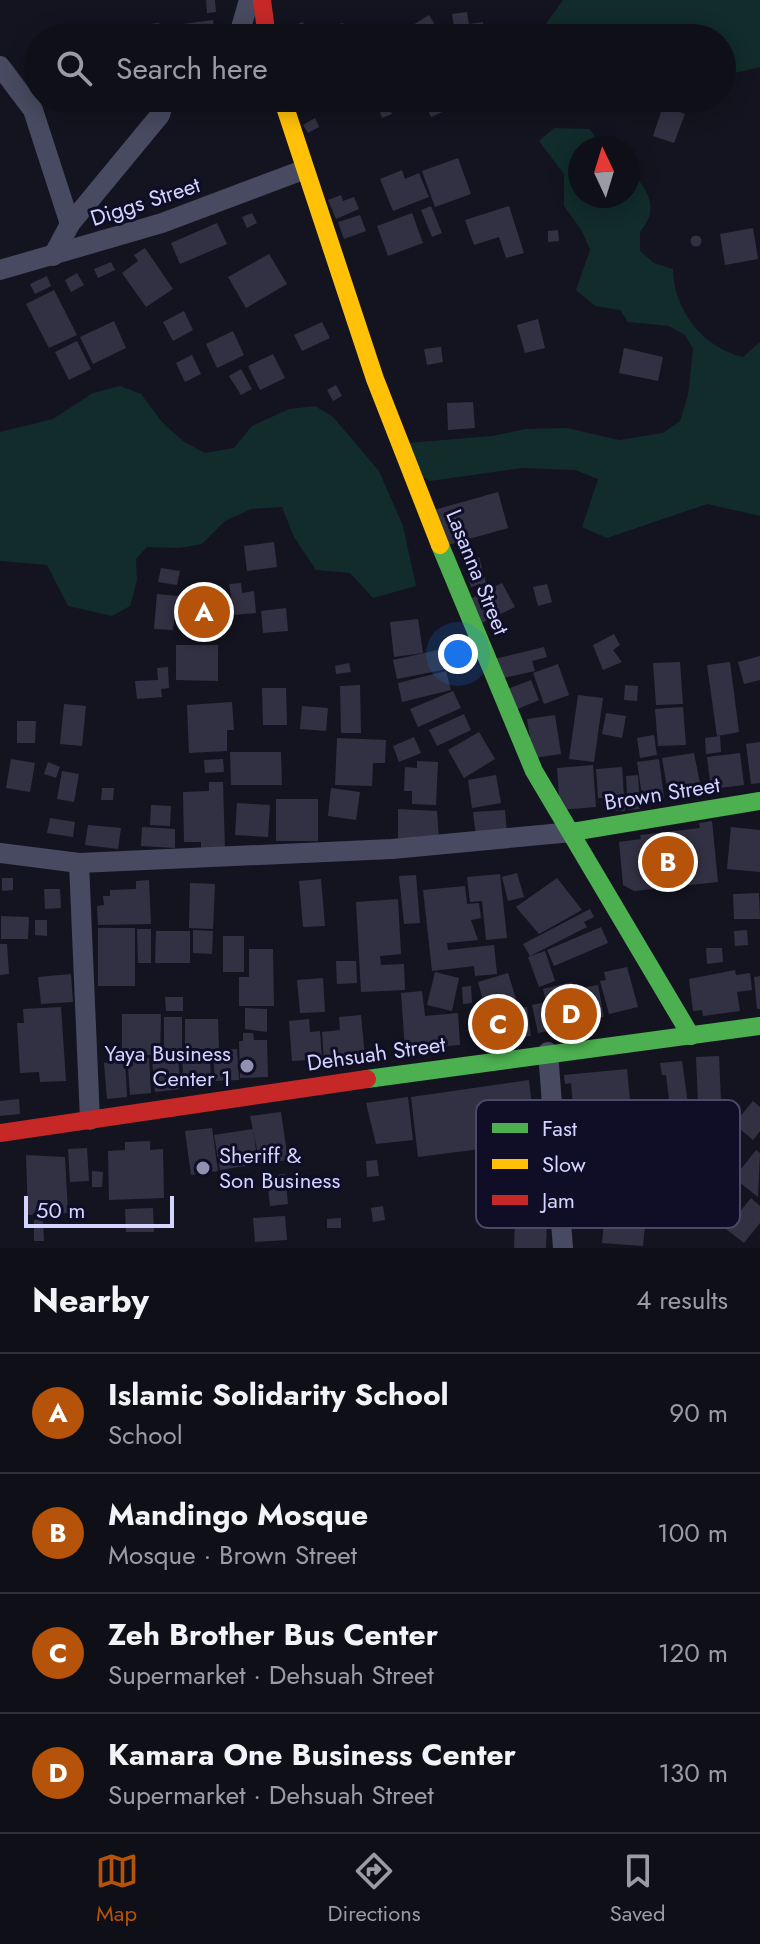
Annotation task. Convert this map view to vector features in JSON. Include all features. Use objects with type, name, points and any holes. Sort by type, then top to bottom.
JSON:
[{"type":"street","points":[[242,24],[249,0]]},
{"type":"street","points":[[262,0],[265,24]]},
{"type":"street","points":[[0,66],[24,98]]},
{"type":"street","points":[[34,112],[70,224]]},
{"type":"street","points":[[53,256],[70,224],[161,112]]},
{"type":"street","name":"Lasanna Street","points":[[286,112],[375,379],[452,576],[534,771],[691,1036]]},
{"type":"street","name":"Diggs Street","points":[[0,270],[162,223],[303,170]]},
{"type":"street","name":"Brown Street","points":[[572,832],[760,801]]},
{"type":"street","points":[[0,853],[79,863],[392,849],[572,832]]},
{"type":"street","points":[[79,863],[90,1120]]},
{"type":"street","name":"Dehsuah Street","points":[[0,1133],[548,1052],[760,1026]]},
{"type":"street","points":[[548,1052],[552,1100]]},
{"type":"street","points":[[561,1228],[563,1248]]},
{"type":"green space","points":[[563,0],[760,0],[760,67],[736,73],[736,24],[546,24]]},
{"type":"green space","points":[[554,128],[590,129],[594,136],[568,136],[568,208],[640,208],[640,182],[649,198],[650,214],[640,232],[640,251],[654,263],[673,269],[678,298],[693,325],[715,345],[743,357],[760,342],[760,516],[707,504],[607,538],[582,527],[598,479],[575,470],[522,468],[430,481],[401,464],[407,443],[492,436],[526,429],[567,428],[619,440],[663,433],[680,421],[688,395],[693,349],[685,335],[669,326],[628,322],[620,310],[595,306],[576,290],[590,250],[582,231],[564,206],[564,174],[539,141]]},
{"type":"green space","points":[[120,386],[141,394],[162,422],[183,441],[205,453],[234,448],[252,426],[289,409],[315,406],[333,417],[379,471],[403,526],[416,586],[373,598],[350,573],[316,570],[294,537],[282,507],[251,509],[225,521],[202,544],[179,548],[147,547],[136,559],[137,580],[130,606],[112,616],[68,606],[47,565],[0,561],[0,432],[53,419],[93,393]]},
{"type":"building","points":[[206,0],[215,0],[216,12],[207,13]]},
{"type":"building","points":[[467,12],[469,24],[454,24],[452,14]]},
{"type":"building","points":[[429,15],[434,24],[414,24]]},
{"type":"building","points":[[213,20],[213,24],[183,24]]},
{"type":"building","points":[[380,112],[391,112],[392,114],[382,118]]},
{"type":"building","points":[[661,112],[685,114],[674,143],[653,136]]},
{"type":"building","points":[[315,118],[319,127],[308,133],[303,125]]},
{"type":"building","points":[[458,158],[471,194],[435,207],[422,171]]},
{"type":"building","points":[[402,170],[405,179],[419,173],[429,197],[393,211],[380,179]]},
{"type":"building","points":[[341,195],[343,201],[354,197],[359,209],[336,219],[328,200]]},
{"type":"building","points":[[431,206],[442,233],[432,237],[421,210]]},
{"type":"building","points":[[509,206],[524,253],[506,258],[499,237],[474,245],[465,220]]},
{"type":"building","points":[[252,213],[257,223],[247,228],[242,217]]},
{"type":"building","points":[[412,213],[423,243],[388,256],[377,226]]},
{"type":"building","points":[[360,215],[366,231],[344,239],[338,222]]},
{"type":"building","points":[[217,223],[227,244],[180,264],[171,243]]},
{"type":"building","points":[[753,228],[758,259],[725,265],[720,234]]},
{"type":"building","points":[[558,230],[559,241],[548,242],[548,231]]},
{"type":"building","points":[[696,235],[702,241],[696,247],[690,241]]},
{"type":"building","points":[[145,248],[173,289],[146,307],[122,273],[138,261],[134,255]]},
{"type":"building","points":[[269,254],[287,284],[246,308],[228,277]]},
{"type":"building","points":[[111,262],[115,270],[98,278],[94,269]]},
{"type":"building","points":[[77,273],[84,285],[71,292],[65,280]]},
{"type":"building","points":[[47,276],[51,286],[35,294],[30,284]]},
{"type":"building","points":[[54,290],[77,335],[49,348],[26,304]]},
{"type":"building","points":[[184,311],[193,330],[173,341],[163,322]]},
{"type":"building","points":[[538,319],[545,348],[525,353],[517,325]]},
{"type":"building","points":[[114,321],[126,348],[93,364],[80,337]]},
{"type":"building","points":[[322,322],[330,338],[302,351],[294,335]]},
{"type":"building","points":[[233,331],[244,355],[217,368],[206,344]]},
{"type":"building","points":[[77,341],[91,369],[69,380],[55,352]]},
{"type":"building","points":[[441,347],[443,362],[427,365],[424,349]]},
{"type":"building","points":[[624,348],[663,357],[658,381],[619,373]]},
{"type":"building","points":[[273,354],[285,378],[260,390],[248,366]]},
{"type":"building","points":[[192,355],[201,374],[185,382],[176,363]]},
{"type":"building","points":[[241,369],[252,389],[241,395],[229,376]]},
{"type":"building","points":[[336,385],[342,396],[333,401],[327,390]]},
{"type":"building","points":[[473,402],[475,428],[448,430],[447,403]]},
{"type":"building","points":[[498,492],[508,528],[444,546],[434,510]]},
{"type":"building","points":[[274,542],[277,567],[247,571],[244,546]]},
{"type":"building","points":[[479,557],[486,583],[471,587],[464,562]]},
{"type":"building","points":[[161,568],[180,571],[177,585],[158,582]]},
{"type":"building","points":[[241,583],[242,593],[254,591],[256,613],[234,615],[229,584]]},
{"type":"building","points":[[502,583],[515,607],[478,625],[466,601]]},
{"type":"building","points":[[547,584],[552,602],[538,606],[533,587]]},
{"type":"building","points":[[157,594],[228,601],[228,619],[217,619],[217,624],[201,622],[198,618],[197,625],[186,624],[187,613],[175,611],[173,630],[154,629]]},
{"type":"building","points":[[286,608],[288,631],[263,633],[261,611]]},
{"type":"building","points":[[418,619],[423,653],[394,657],[390,622]]},
{"type":"building","points":[[614,634],[620,645],[613,650],[622,662],[603,670],[593,645]]},
{"type":"building","points":[[176,645],[218,645],[218,681],[176,680]]},
{"type":"building","points":[[544,647],[547,657],[532,661],[535,671],[499,679],[494,659]]},
{"type":"building","points":[[442,649],[447,669],[397,679],[393,660]]},
{"type":"building","points":[[760,656],[760,680],[744,684],[738,662]]},
{"type":"building","points":[[680,662],[683,704],[656,705],[653,663]]},
{"type":"building","points":[[730,662],[739,732],[717,736],[707,665]]},
{"type":"building","points":[[349,663],[351,672],[336,674],[335,666]]},
{"type":"building","points":[[558,664],[569,695],[544,704],[533,673]]},
{"type":"building","points":[[168,667],[169,688],[161,689],[162,697],[137,699],[135,681],[158,680],[157,668]]},
{"type":"building","points":[[446,671],[451,690],[402,702],[398,683]]},
{"type":"building","points":[[531,680],[539,700],[513,711],[505,690]]},
{"type":"building","points":[[360,685],[361,733],[341,733],[340,686]]},
{"type":"building","points":[[625,685],[638,686],[637,701],[624,700]]},
{"type":"building","points":[[262,688],[286,688],[287,725],[263,725]]},
{"type":"building","points":[[453,691],[461,708],[418,727],[410,709]]},
{"type":"building","points":[[578,695],[603,698],[594,762],[569,759]]},
{"type":"building","points":[[232,702],[234,730],[227,730],[227,751],[189,753],[187,705]]},
{"type":"building","points":[[64,704],[86,706],[82,746],[60,744]]},
{"type":"building","points":[[302,706],[328,708],[326,731],[300,729]]},
{"type":"building","points":[[683,707],[686,745],[658,746],[655,709]]},
{"type":"building","points":[[606,713],[626,716],[622,738],[602,734]]},
{"type":"building","points":[[464,714],[471,730],[437,746],[429,730]]},
{"type":"building","points":[[555,715],[561,754],[533,758],[527,719]]},
{"type":"building","points":[[17,721],[36,721],[35,743],[17,743]]},
{"type":"building","points":[[479,732],[495,759],[464,778],[448,750]]},
{"type":"building","points":[[654,735],[657,755],[640,758],[637,738]]},
{"type":"building","points":[[720,736],[721,752],[706,754],[705,738]]},
{"type":"building","points":[[414,737],[421,753],[399,762],[393,746]]},
{"type":"building","points":[[337,738],[386,740],[385,763],[373,763],[372,786],[335,785]]},
{"type":"building","points":[[760,742],[760,783],[751,784],[746,744]]},
{"type":"building","points":[[230,752],[281,752],[282,785],[231,785]]},
{"type":"building","points":[[694,753],[702,793],[669,799],[662,758]]},
{"type":"building","points":[[740,753],[744,785],[711,789],[707,757]]},
{"type":"building","points":[[11,759],[35,763],[30,792],[6,788]]},
{"type":"building","points":[[223,759],[224,772],[205,773],[204,760]]},
{"type":"building","points":[[659,759],[664,798],[643,802],[637,762]]},
{"type":"building","points":[[417,761],[438,762],[436,805],[412,804],[412,791],[404,791],[405,767],[417,768]]},
{"type":"building","points":[[48,762],[60,767],[56,778],[44,774]]},
{"type":"building","points":[[593,765],[596,807],[560,810],[557,768]]},
{"type":"building","points":[[622,767],[625,811],[611,811],[611,798],[598,798],[596,769]]},
{"type":"building","points":[[62,771],[79,774],[74,802],[57,799]]},
{"type":"building","points":[[496,775],[501,803],[472,808],[468,780]]},
{"type":"building","points":[[638,775],[640,809],[628,810],[626,776]]},
{"type":"building","points":[[209,782],[223,782],[225,850],[201,850],[201,842],[184,842],[183,792],[209,791]]},
{"type":"building","points":[[102,788],[114,788],[113,800],[101,800]]},
{"type":"building","points":[[331,788],[360,792],[356,820],[328,816]]},
{"type":"building","points":[[276,799],[318,799],[318,841],[276,841]]},
{"type":"building","points":[[237,803],[270,805],[268,837],[235,835]]},
{"type":"building","points":[[151,805],[171,806],[170,826],[150,825]]},
{"type":"building","points":[[398,809],[437,811],[439,839],[398,838]]},
{"type":"building","points":[[505,810],[507,834],[476,837],[473,812]]},
{"type":"building","points":[[50,818],[75,822],[73,837],[47,833]]},
{"type":"building","points":[[712,821],[718,882],[634,891],[623,885],[619,842],[641,839],[640,835],[700,828],[699,823]]},
{"type":"building","points":[[88,825],[121,828],[118,849],[85,845]]},
{"type":"building","points":[[142,827],[175,829],[175,848],[141,846]]},
{"type":"building","points":[[731,827],[760,830],[760,872],[727,869]]},
{"type":"building","points":[[517,873],[524,897],[508,901],[502,877]]},
{"type":"building","points":[[500,874],[507,938],[486,940],[482,901],[470,902],[467,877]]},
{"type":"building","points":[[416,875],[420,923],[404,924],[399,876]]},
{"type":"building","points":[[2,878],[13,878],[13,890],[2,891]]},
{"type":"building","points":[[557,878],[582,910],[539,934],[516,907]]},
{"type":"building","points":[[321,879],[325,926],[303,927],[299,881]]},
{"type":"building","points":[[149,880],[151,924],[98,925],[97,906],[104,905],[103,896],[110,896],[110,890],[136,889],[136,881]]},
{"type":"building","points":[[190,883],[215,884],[213,929],[189,928]]},
{"type":"building","points":[[465,886],[467,904],[479,903],[481,918],[471,920],[478,940],[447,943],[448,950],[494,945],[497,974],[475,976],[474,966],[432,971],[423,890]]},
{"type":"building","points":[[44,889],[60,889],[61,908],[45,909]]},
{"type":"building","points":[[759,893],[760,919],[734,919],[733,894]]},
{"type":"building","points":[[398,899],[401,954],[380,956],[381,965],[404,964],[405,990],[361,992],[356,902]]},
{"type":"building","points":[[590,909],[594,917],[584,922],[587,927],[530,956],[523,944]]},
{"type":"building","points":[[1,916],[29,917],[28,939],[1,939]]},
{"type":"building","points":[[35,920],[47,920],[47,936],[35,935]]},
{"type":"building","points":[[601,927],[608,943],[554,966],[547,950]]},
{"type":"building","points":[[98,928],[135,928],[135,986],[98,986]]},
{"type":"building","points":[[137,929],[151,929],[151,963],[138,963]]},
{"type":"building","points":[[193,930],[213,931],[212,954],[193,953]]},
{"type":"building","points":[[747,930],[748,945],[735,946],[734,931]]},
{"type":"building","points":[[156,931],[190,931],[190,963],[155,963]]},
{"type":"building","points":[[223,936],[244,936],[244,972],[223,972]]},
{"type":"building","points":[[0,944],[7,944],[9,974],[0,975]]},
{"type":"building","points":[[706,948],[722,948],[723,962],[707,964]]},
{"type":"building","points":[[249,949],[273,949],[274,1006],[239,1006],[239,977],[249,977]]},
{"type":"building","points":[[545,951],[555,981],[539,987],[528,957]]},
{"type":"building","points":[[336,961],[356,961],[357,983],[337,984]]},
{"type":"building","points":[[627,967],[638,1007],[609,1014],[600,981],[606,980],[604,972]]},
{"type":"building","points":[[735,970],[736,975],[750,973],[752,990],[737,992],[740,1011],[703,1016],[702,1010],[693,1011],[689,979]]},
{"type":"building","points":[[435,972],[459,978],[452,1011],[427,1005]]},
{"type":"building","points":[[508,973],[517,1002],[486,1011],[478,982]]},
{"type":"building","points":[[71,974],[73,1002],[41,1004],[38,977]]},
{"type":"building","points":[[760,976],[760,1009],[757,1009],[754,977]]},
{"type":"building","points":[[323,978],[325,1012],[300,1013],[297,980]]},
{"type":"building","points":[[572,982],[582,1023],[538,1033],[532,1005],[546,1002],[543,989]]},
{"type":"building","points":[[598,985],[604,1017],[586,1021],[580,988]]},
{"type":"building","points":[[471,986],[472,1003],[463,1004],[462,987]]},
{"type":"building","points":[[422,991],[425,1016],[458,1013],[460,1045],[405,1049],[401,993]]},
{"type":"building","points":[[165,997],[183,997],[183,1011],[166,1011]]},
{"type":"building","points":[[61,1007],[66,1081],[40,1082],[39,1072],[20,1073],[17,1023],[24,1023],[23,1009]]},
{"type":"building","points":[[527,1007],[531,1036],[477,1043],[473,1014]]},
{"type":"building","points":[[245,1008],[267,1009],[267,1032],[245,1029]]},
{"type":"building","points":[[122,1014],[161,1014],[160,1055],[122,1055]]},
{"type":"building","points":[[361,1015],[365,1057],[324,1061],[322,1032],[340,1030],[339,1017]]},
{"type":"building","points":[[164,1017],[182,1017],[182,1051],[164,1051]]},
{"type":"building","points":[[185,1019],[218,1019],[219,1049],[185,1049]]},
{"type":"building","points":[[309,1019],[310,1032],[320,1031],[322,1059],[292,1061],[289,1021]]},
{"type":"building","points":[[243,1033],[253,1033],[254,1040],[267,1040],[268,1077],[240,1078],[239,1041],[243,1041]]},
{"type":"building","points":[[237,1049],[239,1080],[215,1081],[213,1050]]},
{"type":"building","points":[[719,1056],[721,1100],[698,1100],[696,1057]]},
{"type":"building","points":[[210,1057],[211,1086],[184,1088],[182,1059]]},
{"type":"building","points":[[149,1058],[151,1093],[130,1095],[128,1067],[133,1066],[133,1059]]},
{"type":"building","points":[[178,1058],[181,1089],[155,1092],[152,1060]]},
{"type":"building","points":[[125,1061],[127,1097],[107,1099],[104,1063]]},
{"type":"building","points":[[682,1061],[687,1100],[669,1100],[666,1075],[662,1075],[660,1063]]},
{"type":"building","points":[[627,1069],[630,1100],[573,1100],[571,1083],[565,1084],[564,1075]]},
{"type":"building","points":[[529,1080],[531,1100],[476,1100],[476,1150],[418,1157],[411,1097]]},
{"type":"building","points":[[408,1097],[413,1140],[376,1144],[366,1103]]},
{"type":"building","points":[[19,1099],[20,1114],[0,1116],[0,1101]]},
{"type":"building","points":[[753,1101],[760,1107],[760,1131],[753,1140],[740,1129],[740,1117]]},
{"type":"building","points":[[281,1112],[288,1160],[260,1164],[250,1116]]},
{"type":"building","points":[[212,1128],[218,1171],[191,1175],[185,1131]]},
{"type":"building","points":[[253,1129],[258,1164],[220,1170],[214,1135]]},
{"type":"building","points":[[150,1141],[150,1150],[163,1149],[164,1198],[109,1200],[108,1151],[125,1150],[125,1142]]},
{"type":"building","points":[[87,1148],[89,1181],[70,1182],[68,1149]]},
{"type":"building","points":[[756,1150],[760,1153],[758,1197],[740,1183],[740,1170]]},
{"type":"building","points":[[26,1155],[65,1157],[68,1213],[28,1215]]},
{"type":"building","points":[[377,1160],[379,1176],[367,1177],[366,1161]]},
{"type":"building","points":[[92,1171],[103,1172],[102,1187],[92,1187]]},
{"type":"building","points":[[285,1174],[288,1204],[270,1206],[267,1176]]},
{"type":"building","points":[[751,1198],[760,1206],[760,1223],[744,1243],[726,1229],[740,1228],[740,1212]]},
{"type":"building","points":[[383,1206],[385,1220],[373,1222],[371,1208]]},
{"type":"building","points":[[153,1208],[154,1232],[126,1232],[125,1209]]},
{"type":"building","points":[[285,1216],[287,1240],[255,1242],[253,1218]]},
{"type":"building","points":[[341,1218],[341,1228],[327,1228],[327,1219]]},
{"type":"building","points":[[43,1219],[44,1241],[34,1241],[34,1220]]},
{"type":"building","points":[[515,1228],[547,1228],[546,1248],[514,1248]]},
{"type":"building","points":[[603,1228],[645,1228],[643,1246],[602,1243]]},
{"type":"traffic: fast","points":[[440,545],[534,771],[691,1036]]},
{"type":"traffic: fast","points":[[572,832],[760,801]]},
{"type":"traffic: fast","points":[[367,1079],[760,1026]]},
{"type":"traffic: slow","points":[[287,112],[375,379],[440,545]]},
{"type":"traffic: jam","points":[[262,0],[265,24]]},
{"type":"traffic: jam","points":[[0,1133],[367,1079]]},
{"type":"place","name":"Islamic Solidarity School","points":[[204,612]]},
{"type":"place","name":"Mandingo Mosque","points":[[668,862]]},
{"type":"place","name":"Kamara One Business Center","points":[[571,1014]]},
{"type":"place","name":"Zeh Brother Bus Center","points":[[498,1024]]},
{"type":"place","name":"Yaya Business Center 1","points":[[247,1066]]},
{"type":"place","name":"Sheriff & Son Business","points":[[203,1168]]}]
